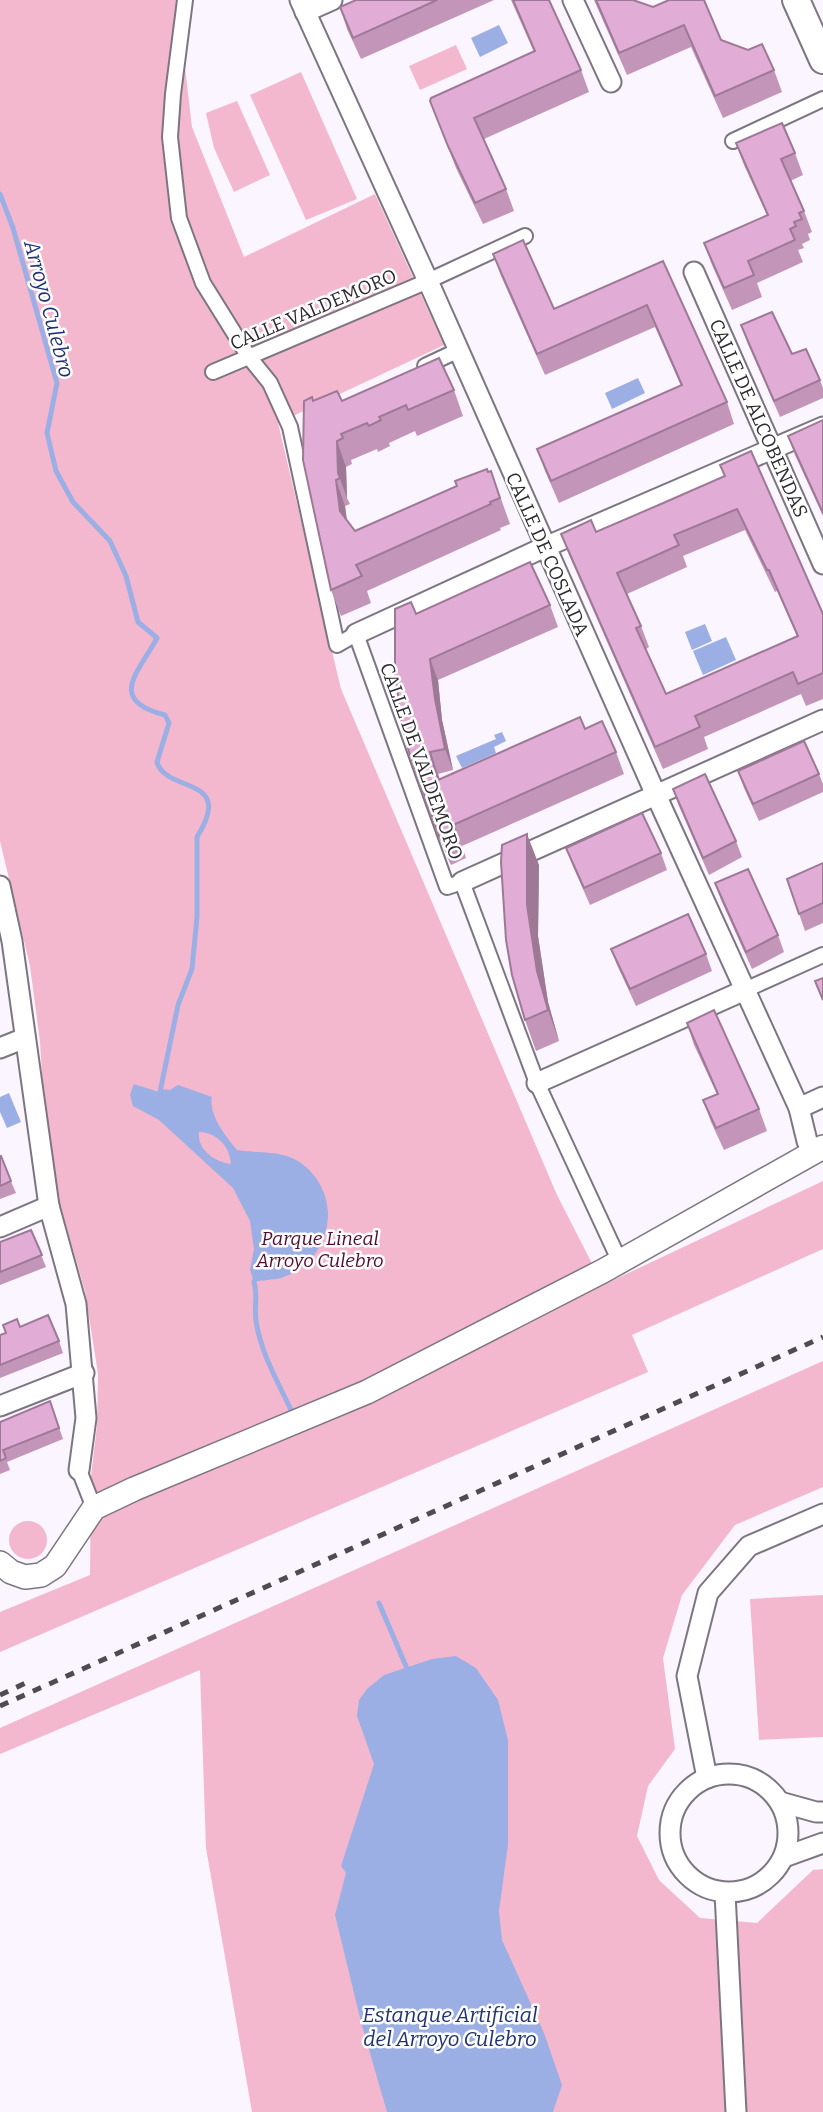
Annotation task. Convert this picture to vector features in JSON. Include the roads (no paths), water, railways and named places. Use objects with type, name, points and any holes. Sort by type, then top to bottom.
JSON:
[{"type":"main road","points":[[796,0],[823,60]]},
{"type":"street","points":[[185,0],[170,136],[179,218],[203,283],[249,357],[270,383],[296,424],[337,645],[545,547],[823,427]]},
{"type":"street","points":[[303,6],[332,0]]},
{"type":"street","points":[[573,0],[611,82]]},
{"type":"street","name":"CALLE DE COSLADA","points":[[303,6],[799,1108],[807,1141],[818,1149]]},
{"type":"street","points":[[733,141],[823,99]]},
{"type":"street","name":"CALLE VALDEMORO","points":[[213,372],[428,281],[525,236]]},
{"type":"street","name":"CALLE DE ALCOBENDAS","points":[[694,272],[823,564]]},
{"type":"street","points":[[410,372],[458,351]]},
{"type":"street","name":"CALLE DE VALDEMORO","points":[[356,634],[447,887],[462,882],[537,1083],[620,1262]]},
{"type":"street","points":[[462,882],[823,720]]},
{"type":"street","points":[[0,886],[6,943],[25,1038],[49,1206],[76,1304],[86,1418],[79,1470],[94,1508]]},
{"type":"street","points":[[537,1083],[823,955]]},
{"type":"street","points":[[0,1048],[25,1038]]},
{"type":"street","points":[[799,1108],[823,1097]]},
{"type":"street","points":[[0,1563],[10,1572],[25,1577],[41,1575],[55,1566],[94,1508],[367,1392],[620,1262],[818,1149]]},
{"type":"street","points":[[0,1227],[49,1206]]},
{"type":"street","points":[[0,1406],[84,1373]]},
{"type":"street","points":[[707,1778],[687,1676],[708,1594],[749,1546],[823,1514]]},
{"type":"street","points":[[727,1774],[748,1777],[766,1787],[780,1802],[787,1819],[789,1838],[784,1857],[774,1872],[760,1884],[743,1891],[725,1892],[706,1888],[689,1877],[677,1861],[670,1842],[671,1822],[677,1803],[690,1788],[707,1778],[727,1774]]},
{"type":"street","points":[[780,1802],[823,1812]]},
{"type":"street","points":[[784,1857],[823,1843]]},
{"type":"street","points":[[725,1892],[736,2112]]},
{"type":"water","points":[[499,25],[508,43],[480,57],[471,38]]},
{"type":"water","points":[[638,378],[645,393],[612,409],[605,393]]},
{"type":"water","points":[[705,624],[712,641],[692,650],[685,632]]},
{"type":"water","points":[[726,637],[736,660],[703,675],[693,651]]},
{"type":"water","points":[[502,732],[506,741],[494,747],[496,753],[462,768],[456,756],[496,739],[494,735]]},
{"type":"water","points":[[134,1084],[159,1092],[161,1089],[170,1090],[178,1085],[212,1097],[215,1118],[237,1150],[281,1155],[305,1166],[321,1187],[328,1213],[325,1234],[309,1261],[292,1274],[254,1282],[250,1270],[254,1249],[250,1221],[233,1188],[159,1120],[133,1106],[130,1095]],"holes":[[[199,1132],[221,1141],[228,1151],[231,1164],[213,1158],[204,1150]]]},
{"type":"water","points":[[9,1093],[21,1122],[7,1128],[0,1112],[0,1097]]},
{"type":"water","name":"Estanque Artificial del Arroyo Culebro","points":[[456,1656],[476,1668],[498,1700],[508,1740],[508,1844],[499,1911],[502,1940],[544,2033],[562,2085],[553,2112],[387,2112],[361,2022],[335,1915],[346,1873],[341,1866],[374,1764],[357,1716],[359,1700],[367,1689],[384,1675],[432,1659]]},
{"type":"waterway","name":"Arroyo Culebro","points":[[0,194],[13,228],[57,383],[47,433],[56,471],[73,502],[110,541],[126,576],[138,622],[157,638],[132,684],[136,701],[147,709],[165,715],[169,723],[157,762],[163,772],[204,794],[208,804],[207,817],[197,837],[197,917],[192,969],[178,1005],[160,1092],[162,1096]]},
{"type":"waterway","name":"Arroyo Culebro","points":[[257,1275],[254,1282],[258,1333],[271,1369],[293,1414]]},
{"type":"waterway","name":"Arroyo Culebro","points":[[379,1603],[408,1671]]},
{"type":"railway","points":[[0,1706],[823,1337]]},
{"type":"railway","points":[[0,1695],[30,1681]]},
{"type":"park label","name":"Parque Lineal Arroyo Culebro","points":[[320,1249]]}]
